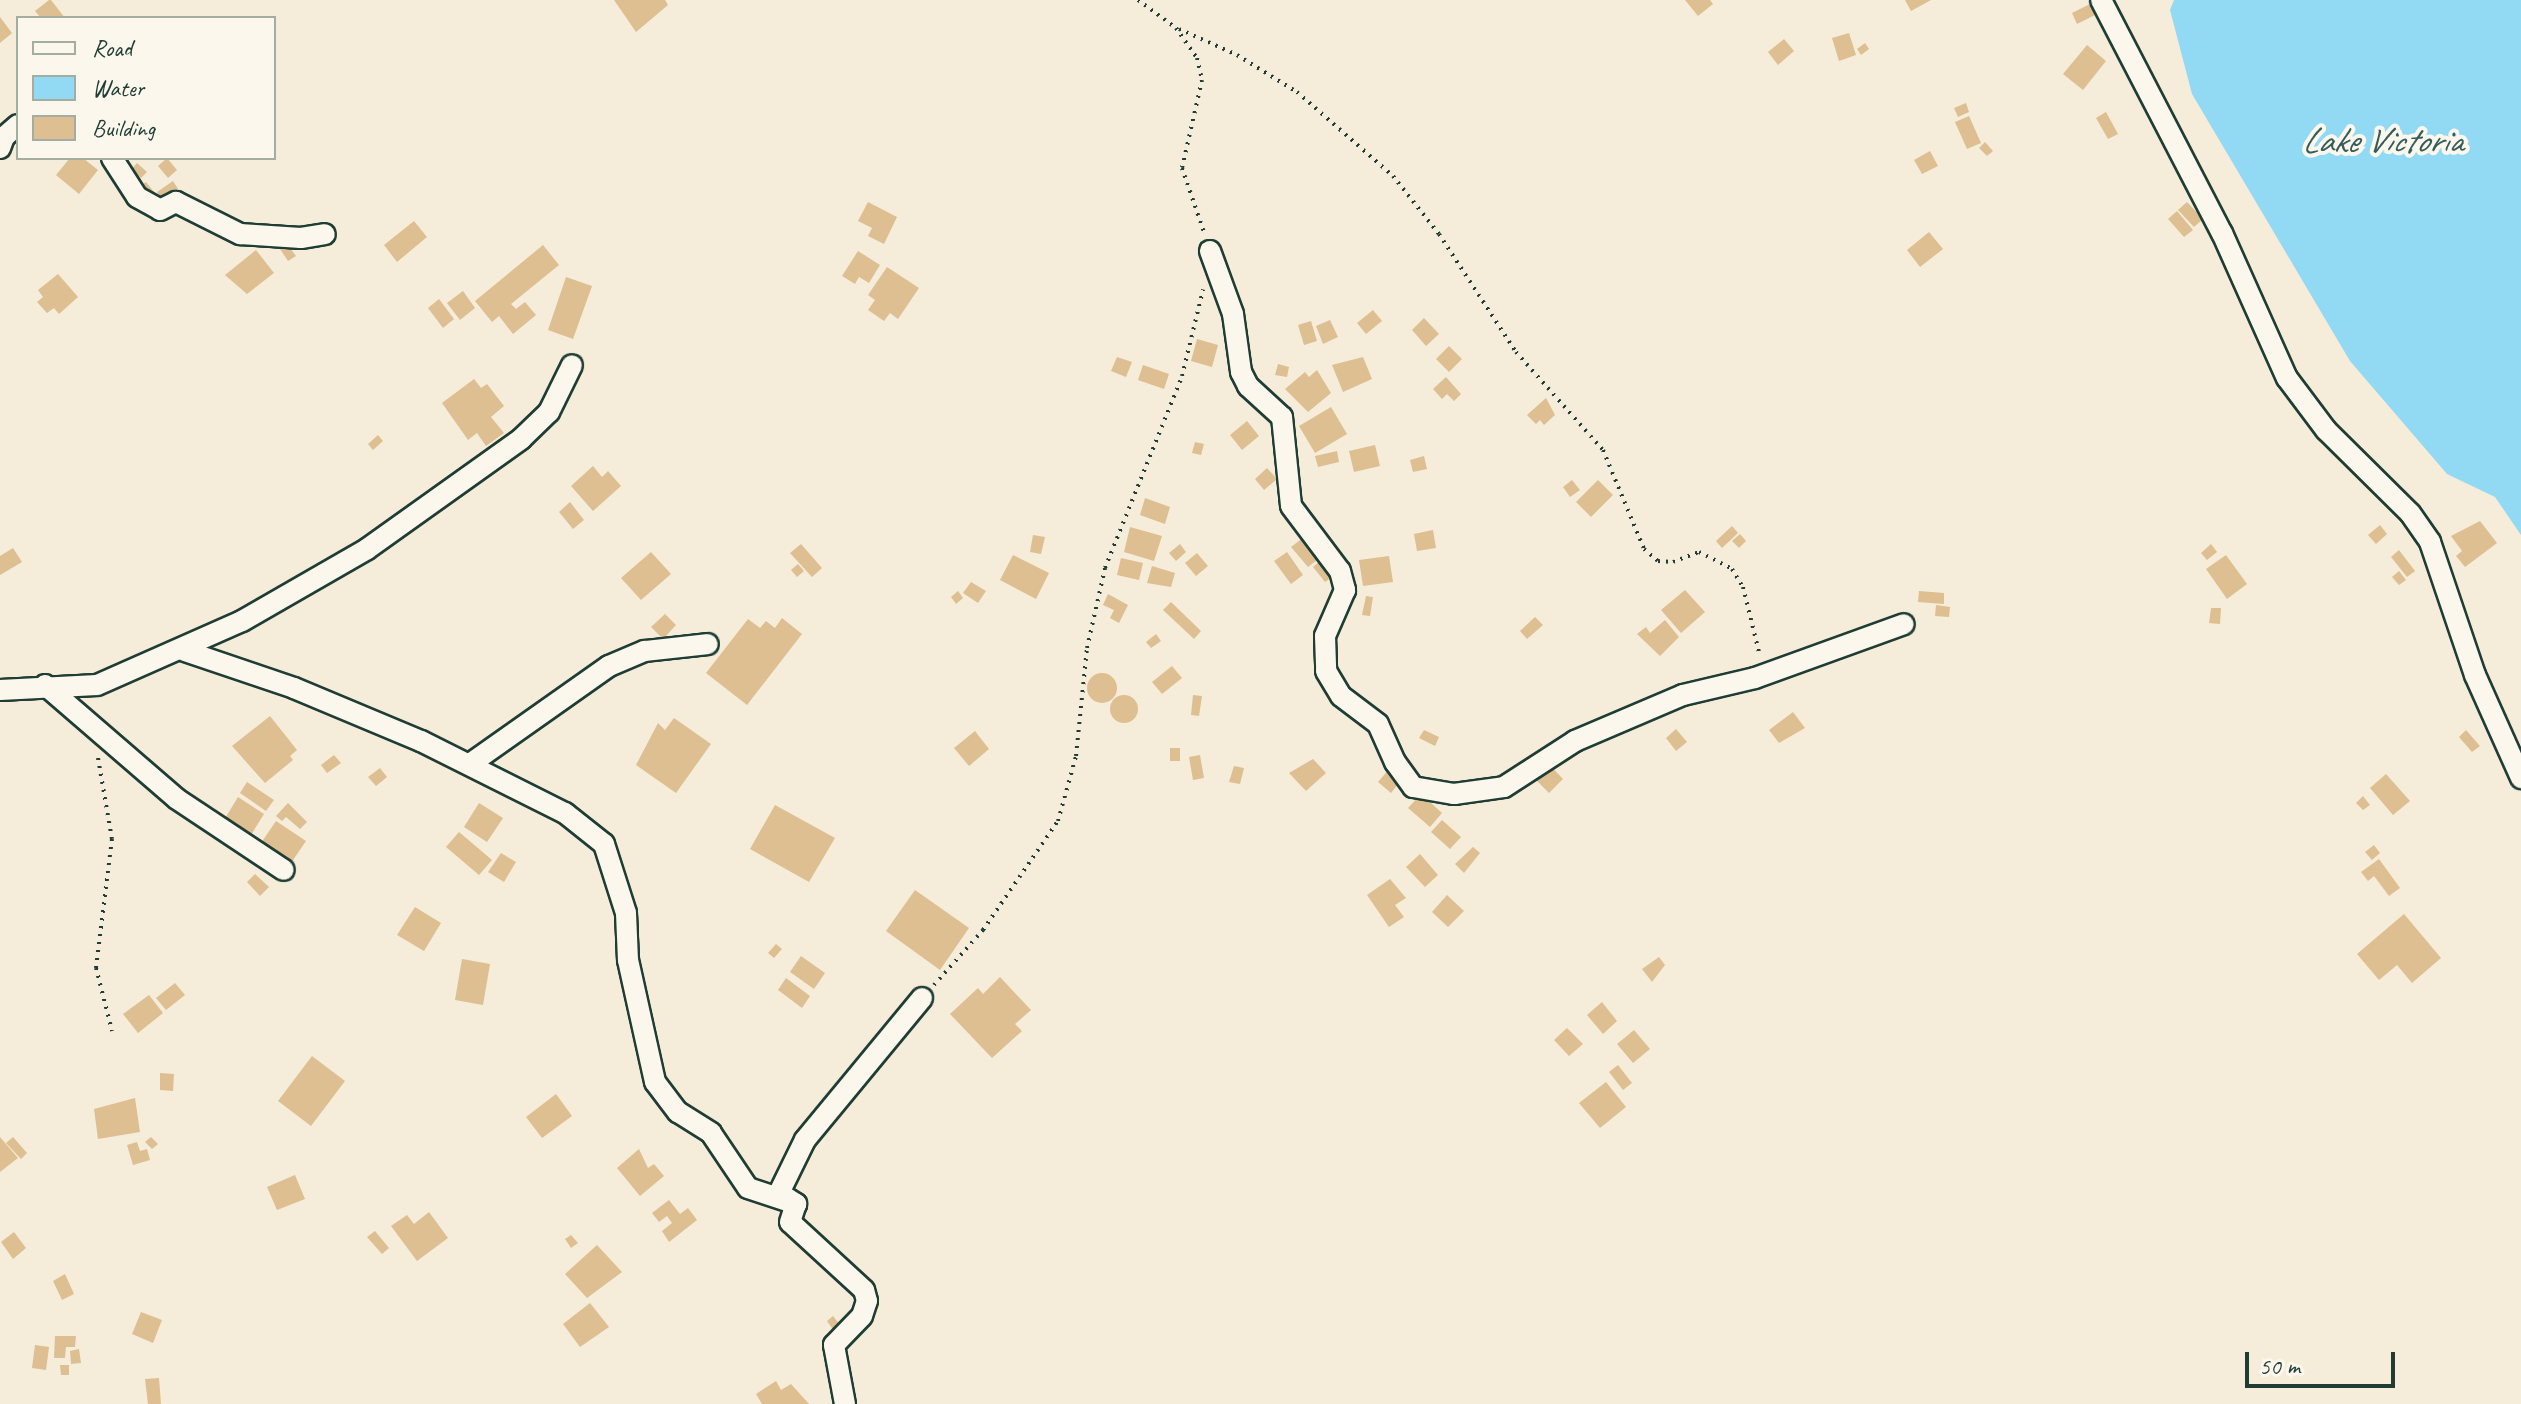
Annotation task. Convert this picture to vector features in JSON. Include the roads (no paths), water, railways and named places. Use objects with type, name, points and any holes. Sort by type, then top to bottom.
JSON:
[{"type":"street","points":[[2101,0],[2222,233],[2287,378],[2326,430],[2410,513],[2430,542],[2475,675],[2521,778]]},
{"type":"street","points":[[0,148],[4,137],[16,127]]},
{"type":"street","points":[[113,160],[137,197],[160,210],[176,202],[240,234],[301,238],[325,234]]},
{"type":"street","points":[[1210,251],[1233,314],[1241,372],[1248,386],[1282,417],[1291,506],[1340,571],[1345,590],[1325,636],[1326,671],[1341,696],[1378,724],[1395,762],[1413,787],[1484,794],[1603,728],[1683,695],[1755,678],[1904,624]]},
{"type":"street","points":[[0,690],[45,685],[97,685],[185,651],[367,549],[521,439],[549,412],[572,365]]},
{"type":"street","points":[[470,764],[609,666],[645,651],[708,644]]},
{"type":"street","points":[[185,651],[294,688],[470,764],[565,813],[604,844],[626,913],[628,960],[655,1082],[678,1112],[711,1133],[748,1188],[796,1204]]},
{"type":"street","points":[[45,685],[88,727],[218,830],[284,870]]},
{"type":"street","points":[[796,1204],[779,1193],[805,1140],[922,998]]},
{"type":"street","points":[[796,1204],[790,1222],[864,1290],[867,1301],[862,1316],[834,1345],[845,1404]]},
{"type":"water","name":"Lake Victoria","points":[[2174,0],[2521,0],[2521,535],[2495,497],[2447,474],[2350,361],[2192,94],[2170,10]]}]
